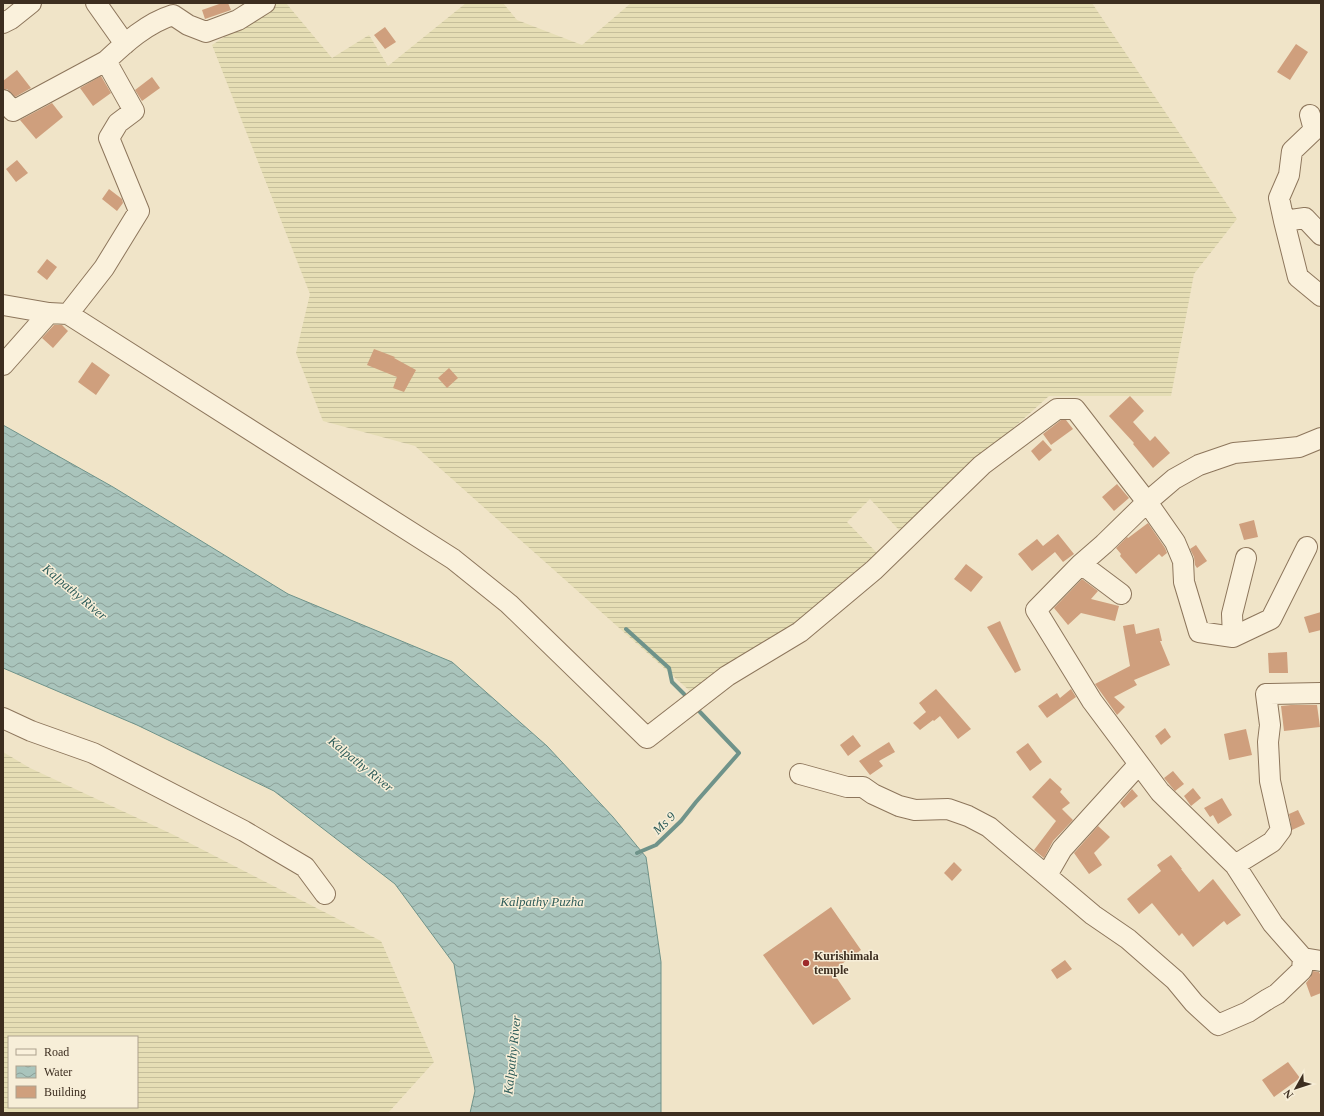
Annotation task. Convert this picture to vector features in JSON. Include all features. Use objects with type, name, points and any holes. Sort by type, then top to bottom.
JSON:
[{"type":"street","points":[[3,23],[31,3]]},
{"type":"street","points":[[96,3],[125,44]]},
{"type":"street","points":[[3,100],[13,111],[106,61],[125,44],[161,19],[173,15],[188,25],[206,32],[238,20],[265,3]]},
{"type":"street","points":[[68,314],[104,268],[139,211],[109,138],[118,123],[134,111],[106,61]]},
{"type":"street","points":[[1310,115],[1314,130],[1292,151],[1289,175],[1279,198],[1298,278],[1321,296]]},
{"type":"street","points":[[1284,221],[1305,218],[1321,235]]},
{"type":"street","points":[[3,305],[68,314],[453,559],[509,604],[646,738],[727,676],[800,632],[874,570],[982,465],[1057,409],[1075,409],[1147,502],[1175,542],[1183,561],[1184,582],[1200,632],[1233,637],[1271,619],[1307,548]]},
{"type":"street","points":[[3,365],[49,312]]},
{"type":"street","points":[[800,774],[846,787],[863,787],[873,794],[899,806],[915,810],[948,809],[989,826],[1093,915],[1128,939],[1175,980],[1194,1003],[1218,1025],[1248,1012],[1277,994],[1312,959],[1273,924],[1235,865],[1160,792],[1092,701],[1036,610],[1081,564],[1147,502],[1174,479],[1198,465],[1234,453],[1299,448],[1321,438]]},
{"type":"street","points":[[1233,637],[1232,614],[1246,558]]},
{"type":"street","points":[[1081,564],[1121,594]]},
{"type":"street","points":[[1235,865],[1272,842],[1281,830],[1275,809],[1270,781],[1268,742],[1270,725],[1266,694],[1321,693]]},
{"type":"street","points":[[3,718],[31,731],[93,753],[244,831],[305,867],[325,894]]},
{"type":"street","points":[[1047,875],[1062,849],[1138,764]]},
{"type":"shaded area","points":[[277,3],[286,3],[332,58],[369,35],[388,66],[466,3],[503,3],[517,20],[582,45],[631,3],[1092,3],[1237,219],[1194,274],[1171,396],[1049,396],[899,530],[870,499],[847,522],[877,553],[795,624],[691,692],[415,446],[323,421],[296,353],[310,294],[212,45]]},
{"type":"shaded area","points":[[3,752],[30,768],[174,835],[381,941],[434,1062],[388,1113],[3,1113]]},
{"type":"water","name":"Kalpathy Puzha","points":[[3,425],[113,487],[288,594],[452,662],[547,746],[613,817],[646,857],[661,962],[661,1113],[470,1113],[475,1091],[454,964],[395,884],[274,791],[137,725],[3,668]]},
{"type":"building","points":[[222,3],[228,3],[231,10],[205,19],[202,10]]},
{"type":"building","points":[[385,27],[396,42],[385,49],[374,35]]},
{"type":"building","points":[[1296,44],[1308,52],[1290,80],[1277,72]]},
{"type":"building","points":[[17,70],[31,88],[15,97],[7,89],[3,89],[3,81]]},
{"type":"building","points":[[101,76],[111,93],[93,106],[80,88]]},
{"type":"building","points":[[152,77],[160,88],[142,101],[135,90]]},
{"type":"building","points":[[52,103],[63,117],[36,139],[20,120]]},
{"type":"building","points":[[17,160],[28,173],[16,182],[6,169]]},
{"type":"building","points":[[109,189],[122,199],[123,203],[117,211],[102,199]]},
{"type":"building","points":[[47,259],[57,267],[47,280],[37,272]]},
{"type":"building","points":[[54,325],[62,325],[68,331],[53,348],[42,338]]},
{"type":"building","points":[[374,349],[395,357],[394,358],[416,370],[404,392],[393,388],[397,377],[367,365]]},
{"type":"building","points":[[92,362],[110,375],[96,395],[78,382]]},
{"type":"building","points":[[449,368],[458,378],[447,388],[438,378]]},
{"type":"building","points":[[1130,396],[1144,411],[1133,422],[1150,441],[1155,436],[1170,453],[1153,468],[1133,444],[1134,443],[1109,416]]},
{"type":"building","points":[[1061,420],[1066,420],[1073,429],[1051,445],[1043,434]]},
{"type":"building","points":[[1043,440],[1052,450],[1039,461],[1031,451]]},
{"type":"building","points":[[1117,484],[1129,498],[1114,511],[1102,497]]},
{"type":"building","points":[[1254,520],[1258,537],[1244,540],[1239,524]]},
{"type":"building","points":[[1148,523],[1167,553],[1162,557],[1159,554],[1136,574],[1120,556],[1121,554],[1116,548],[1127,537],[1128,538]]},
{"type":"building","points":[[1058,534],[1074,554],[1063,562],[1055,552],[1032,571],[1018,554],[1037,539],[1043,546]]},
{"type":"building","points":[[1196,545],[1207,561],[1197,568],[1190,549]]},
{"type":"building","points":[[966,564],[983,577],[971,592],[954,579]]},
{"type":"building","points":[[1082,579],[1098,591],[1091,599],[1119,606],[1115,621],[1081,613],[1068,625],[1054,608]]},
{"type":"building","points":[[1321,612],[1321,630],[1309,633],[1304,617]]},
{"type":"building","points":[[1000,621],[1021,670],[1015,673],[987,627]]},
{"type":"building","points":[[1134,624],[1136,634],[1159,628],[1162,641],[1160,641],[1170,665],[1134,680],[1137,685],[1114,697],[1125,707],[1117,715],[1095,684],[1130,666],[1123,626]]},
{"type":"building","points":[[1287,652],[1288,673],[1269,673],[1268,653]]},
{"type":"building","points":[[936,689],[971,729],[958,739],[940,716],[920,730],[913,723],[926,712],[919,703]]},
{"type":"building","points":[[1071,689],[1076,697],[1047,718],[1038,706],[1057,693],[1060,698]]},
{"type":"building","points":[[1317,705],[1320,727],[1284,731],[1281,706]]},
{"type":"building","points":[[1165,728],[1171,737],[1161,745],[1155,736]]},
{"type":"building","points":[[1246,729],[1252,755],[1229,760],[1224,734]]},
{"type":"building","points":[[853,735],[861,746],[848,756],[840,745]]},
{"type":"building","points":[[889,742],[895,752],[879,761],[883,766],[870,775],[859,761]]},
{"type":"building","points":[[1028,743],[1042,762],[1030,771],[1016,752]]},
{"type":"building","points":[[1173,771],[1184,784],[1175,791],[1164,778]]},
{"type":"building","points":[[1050,778],[1062,789],[1060,792],[1070,803],[1062,809],[1073,820],[1053,841],[1044,858],[1034,850],[1056,821],[1032,797]]},
{"type":"building","points":[[1193,788],[1201,798],[1191,806],[1184,796]]},
{"type":"building","points":[[1132,789],[1138,796],[1124,808],[1120,803]]},
{"type":"building","points":[[1222,798],[1232,815],[1218,824],[1213,815],[1210,817],[1204,808]]},
{"type":"building","points":[[1298,810],[1305,824],[1292,830],[1289,814]]},
{"type":"building","points":[[1098,826],[1110,837],[1094,853],[1102,865],[1089,874],[1074,853]]},
{"type":"building","points":[[1171,855],[1199,892],[1213,879],[1241,915],[1227,925],[1224,921],[1193,947],[1182,933],[1179,936],[1152,903],[1139,914],[1127,899],[1161,871],[1157,865]]},
{"type":"building","points":[[954,862],[962,870],[952,881],[944,873]]},
{"type":"building","name":"Kurishimala temple","points":[[831,907],[861,950],[832,971],[851,999],[813,1025],[763,955]]},
{"type":"building","points":[[1065,960],[1072,969],[1057,979],[1051,970]]},
{"type":"building","points":[[1313,971],[1319,972],[1321,976],[1321,993],[1311,997],[1306,983]]},
{"type":"building","points":[[1288,1062],[1300,1078],[1274,1097],[1262,1080]]},
{"type":"waterway","name":"Ms 9","points":[[626,629],[669,668],[672,682],[684,694]]},
{"type":"waterway","name":"Ms 9","points":[[637,853],[656,845],[681,821],[739,753],[700,712]]},
{"type":"place","name":"Kurishimala temple","points":[[806,963]]},
{"type":"water label","name":"Kalpathy River","points":[[75,592]]},
{"type":"water label","name":"Kalpathy River","points":[[361,764]]},
{"type":"water label","name":"Kalpathy River","points":[[512,1055]]}]
